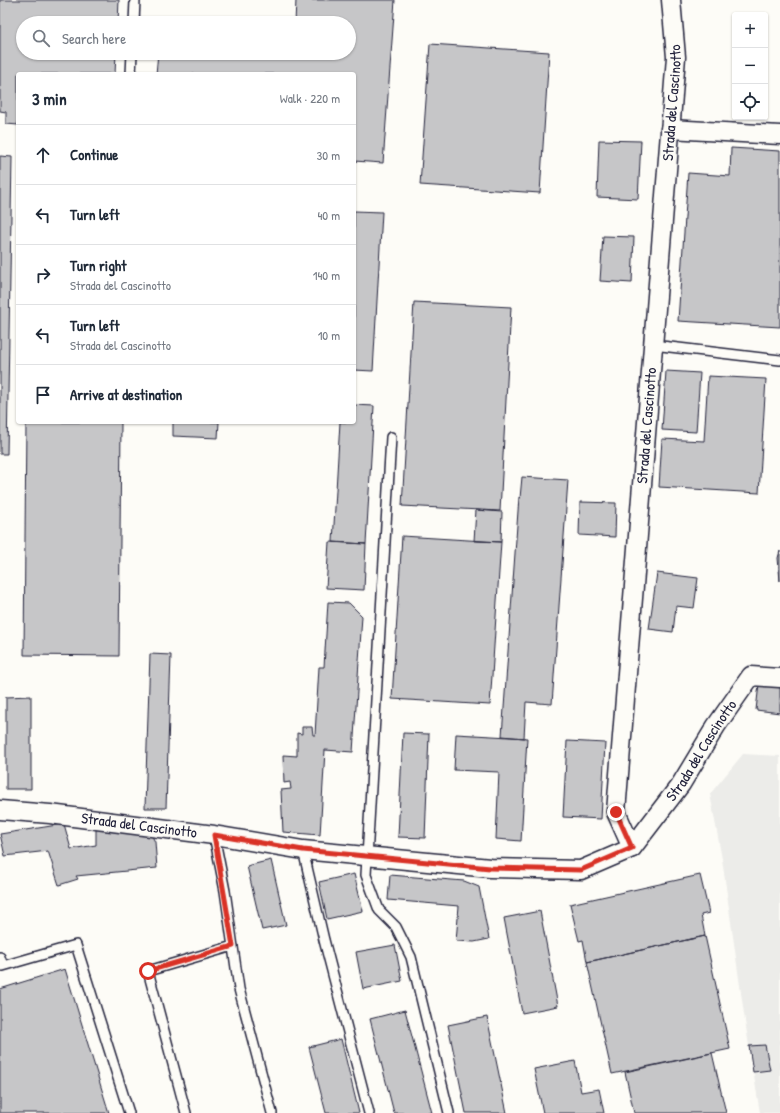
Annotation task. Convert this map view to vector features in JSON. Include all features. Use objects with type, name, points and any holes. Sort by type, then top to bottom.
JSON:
[{"type":"street","name":"Strada del Cascinotto","points":[[632,848],[616,812],[676,57],[671,0]]},
{"type":"street","points":[[670,129],[780,135]]},
{"type":"street","name":"Strada del Cascinotto","points":[[0,810],[50,814],[214,835],[303,850],[490,868],[581,870],[632,848],[682,784],[716,726],[751,676],[780,678]]},
{"type":"lane","points":[[134,16],[135,0]]},
{"type":"lane","points":[[131,72],[132,60]]},
{"type":"lane","points":[[653,345],[780,360]]},
{"type":"lane","points":[[391,437],[366,875],[379,910],[396,927],[411,957],[449,1113]]},
{"type":"lane","points":[[214,835],[239,989],[272,1113]]},
{"type":"lane","points":[[303,850],[324,940],[369,1113]]},
{"type":"lane","points":[[0,957],[3,966],[76,945],[129,1113]]},
{"type":"lane","points":[[186,1113],[148,971],[233,946]]},
{"type":"shaded area","points":[[743,754],[780,756],[780,1113],[760,1113],[745,1021],[722,859],[710,794]]},
{"type":"building","points":[[0,0],[119,0],[118,16],[16,16],[16,60],[116,60],[115,72],[16,72],[16,125],[6,124],[6,112],[0,111]]},
{"type":"building","points":[[296,0],[395,0],[383,163],[356,161],[356,72],[156,72],[157,60],[356,60],[356,16],[295,16]]},
{"type":"building","points":[[430,44],[549,52],[540,193],[420,185]]},
{"type":"building","points":[[599,140],[641,141],[638,199],[597,197]]},
{"type":"building","points":[[731,148],[780,151],[780,327],[678,321],[688,173],[730,176]]},
{"type":"building","points":[[0,156],[12,157],[7,454],[0,454]]},
{"type":"building","points":[[356,211],[382,212],[373,371],[356,370]]},
{"type":"building","points":[[603,236],[634,237],[632,283],[600,281]]},
{"type":"building","points":[[414,302],[511,307],[500,511],[402,506]]},
{"type":"building","points":[[666,371],[700,373],[696,432],[662,430]]},
{"type":"building","points":[[708,376],[766,379],[759,493],[659,487],[662,439],[704,441]]},
{"type":"building","points":[[356,405],[374,406],[366,544],[333,542],[340,424],[356,424]]},
{"type":"building","points":[[26,424],[121,424],[119,656],[24,655]]},
{"type":"building","points":[[173,424],[219,424],[218,438],[173,436]]},
{"type":"building","points":[[522,477],[568,480],[552,704],[526,702],[524,738],[502,736],[519,497],[520,498]]},
{"type":"building","points":[[580,502],[616,503],[615,537],[579,535]]},
{"type":"building","points":[[476,510],[502,512],[501,542],[474,541]]},
{"type":"building","points":[[402,536],[501,542],[490,705],[392,699]]},
{"type":"building","points":[[329,542],[366,544],[364,590],[326,588]]},
{"type":"building","points":[[780,551],[780,581],[778,558]]},
{"type":"building","points":[[657,573],[698,578],[694,608],[676,606],[673,632],[649,629]]},
{"type":"building","points":[[328,602],[349,603],[362,616],[353,752],[325,750],[320,835],[283,832],[281,790],[291,789],[290,782],[284,783],[283,755],[297,756],[297,733],[302,734],[302,727],[312,727],[313,735],[315,735],[319,667],[324,667]]},
{"type":"building","points":[[150,654],[171,655],[166,808],[145,808]]},
{"type":"building","points":[[759,684],[780,686],[780,713],[756,710]]},
{"type":"building","points":[[31,696],[31,789],[6,789],[6,697]]},
{"type":"building","points":[[403,733],[429,734],[425,838],[398,837]]},
{"type":"building","points":[[456,734],[527,738],[521,841],[496,839],[499,772],[454,770]]},
{"type":"building","points":[[567,741],[605,743],[601,819],[563,817]]},
{"type":"building","points":[[64,824],[71,849],[96,845],[96,829],[152,836],[155,842],[157,868],[76,876],[78,879],[59,885],[48,851],[5,856],[0,834]]},
{"type":"building","points":[[271,860],[286,925],[262,930],[247,866]]},
{"type":"building","points":[[354,874],[363,911],[327,919],[319,882]]},
{"type":"building","points":[[390,875],[464,881],[479,887],[489,939],[474,942],[456,941],[459,906],[388,900]]},
{"type":"building","points":[[700,875],[709,913],[701,915],[705,936],[587,962],[583,940],[579,941],[570,904]]},
{"type":"building","points":[[540,911],[558,1006],[522,1013],[504,918]]},
{"type":"building","points":[[705,936],[730,1049],[612,1074],[587,962]]},
{"type":"building","points":[[395,945],[402,981],[363,989],[356,952]]},
{"type":"building","points":[[65,969],[109,1113],[0,1113],[0,989]]},
{"type":"building","points":[[405,1010],[432,1113],[394,1113],[370,1019]]},
{"type":"building","points":[[487,1017],[507,1113],[466,1113],[448,1025]]},
{"type":"building","points":[[341,1039],[359,1113],[326,1113],[309,1047]]},
{"type":"building","points":[[765,1045],[770,1070],[753,1072],[749,1046]]},
{"type":"building","points":[[712,1053],[726,1113],[634,1113],[625,1072]]},
{"type":"building","points":[[575,1061],[581,1092],[599,1089],[604,1113],[543,1113],[534,1069]]},
{"type":"route","points":[[148,971],[233,946],[221,866],[214,835],[303,850],[490,868],[581,870],[632,848],[616,812]]}]
